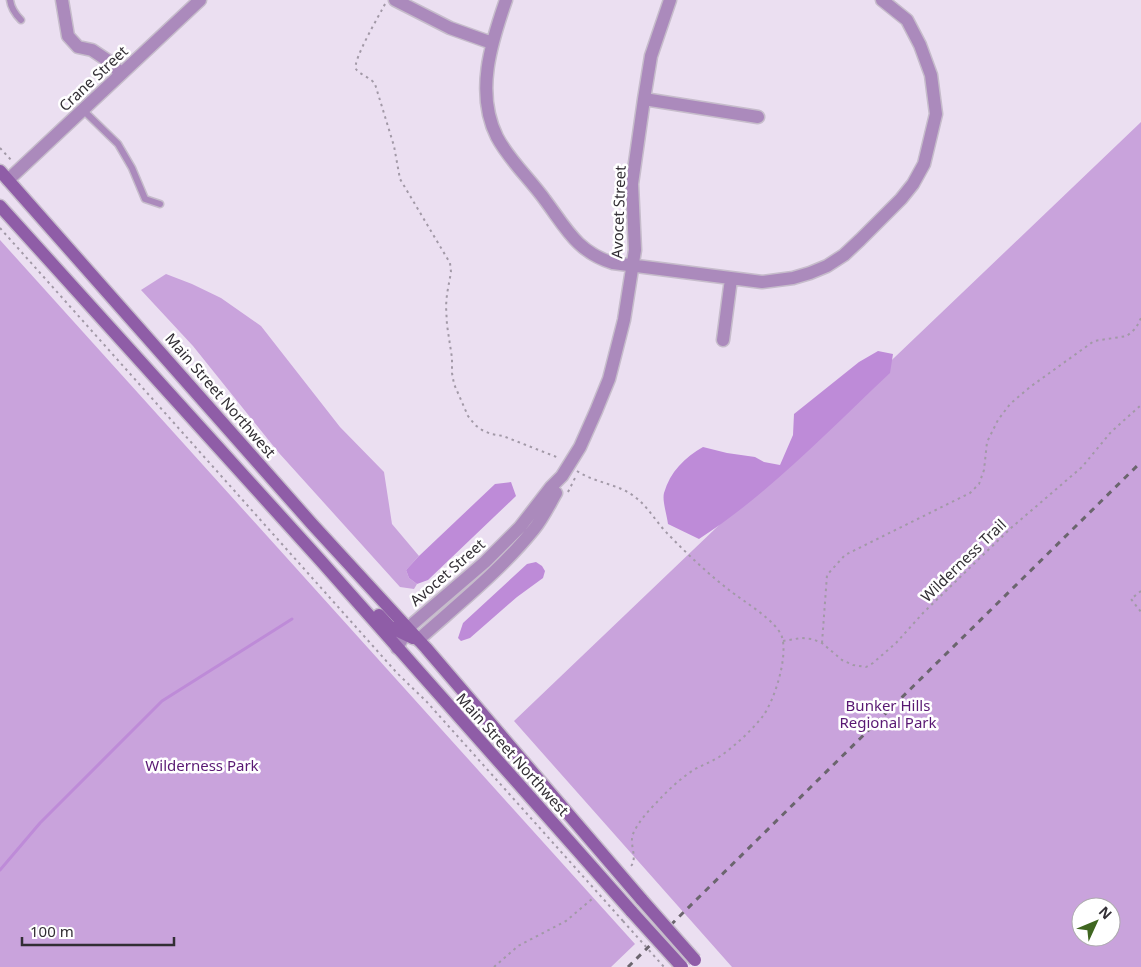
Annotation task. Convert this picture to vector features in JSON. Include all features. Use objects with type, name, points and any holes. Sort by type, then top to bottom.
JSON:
[{"type":"main road","name":"Main Street Northwest","points":[[4,176],[406,631],[418,640],[698,964]]},
{"type":"main road","name":"Main Street Northwest","points":[[0,206],[321,561],[628,917],[682,967]]},
{"type":"main road","name":"Main Street Northwest","points":[[321,561],[338,569],[390,627],[406,631]]},
{"type":"street","points":[[60,0],[68,36],[78,47],[92,50],[110,62],[121,74]]},
{"type":"street","name":"Crane Street","points":[[4,176],[21,169],[200,0]]},
{"type":"street","points":[[395,0],[441,25],[492,43]]},
{"type":"street","points":[[506,0],[492,43],[487,69],[486,98],[490,117],[497,136],[512,160],[544,199],[569,235],[579,245],[600,260],[633,266],[762,282],[793,278],[827,266],[844,255],[902,199],[924,164],[936,114],[931,74],[920,45],[907,20],[882,0]]},
{"type":"street","name":"Avocet Street","points":[[397,648],[406,631],[485,562],[520,527],[570,465],[588,430],[609,379],[624,320],[635,250],[632,184],[644,99],[651,56],[670,0]]},
{"type":"street","points":[[644,99],[758,117]]},
{"type":"street","points":[[723,340],[731,279]]},
{"type":"street","name":"Avocet Street","points":[[418,640],[501,564],[535,528],[558,490],[562,476]]},
{"type":"lane","points":[[10,0],[10,5],[21,20]]},
{"type":"lane","points":[[83,110],[118,144],[132,168],[144,199],[160,204]]},
{"type":"path","points":[[386,0],[361,49],[356,67],[357,70],[371,78],[375,84],[394,146],[400,180],[450,263],[447,325],[452,358],[452,373],[462,404],[474,425],[490,434],[503,436],[562,459],[586,476],[634,496],[645,505],[663,530],[684,551],[739,598],[773,623],[783,641],[782,663],[774,692],[766,710],[733,746],[711,762],[688,774],[657,801],[633,835],[631,842],[634,860],[631,866]]},
{"type":"path","points":[[0,148],[21,169]]},
{"type":"path","points":[[0,228],[397,673],[433,708],[628,917],[664,967]]},
{"type":"path","points":[[822,643],[827,575],[836,564],[845,555],[970,493],[979,484],[984,470],[987,442],[998,420],[1010,404],[1030,386],[1094,341],[1127,336],[1136,328],[1141,318]]},
{"type":"path","name":"Wilderness Trail","points":[[783,641],[801,638],[812,639],[822,643],[842,660],[853,666],[866,667],[880,658],[923,613],[1011,528],[1082,466],[1111,432],[1141,404]]},
{"type":"path","points":[[1141,590],[1131,599],[1141,612]]},
{"type":"path","points":[[494,967],[518,946],[566,921],[592,900]]},
{"type":"green space","name":"Bunker Hills Regional Park","points":[[1141,122],[1141,967],[732,967],[514,721]]},
{"type":"green space","name":"Wilderness Park","points":[[0,240],[635,944],[611,967],[0,967]]},
{"type":"green space","points":[[166,274],[221,298],[261,326],[340,427],[384,472],[392,524],[419,556],[406,570],[409,578],[417,584],[414,589],[400,587],[279,453],[193,346],[141,290]]},
{"type":"shaded area","points":[[878,351],[893,354],[890,373],[798,460],[750,502],[699,539],[668,524],[664,493],[674,472],[690,455],[703,447],[755,457],[764,462],[780,465],[793,435],[794,414],[859,362]]},
{"type":"shaded area","points":[[511,482],[516,496],[428,580],[417,584],[409,578],[406,570],[495,484]]},
{"type":"shaded area","points":[[536,562],[545,571],[543,578],[517,597],[470,638],[461,641],[458,638],[463,623],[527,564]]},
{"type":"waterway","points":[[0,870],[40,823],[162,701],[292,619]]},
{"type":"railway","points":[[628,967],[1141,462]]}]
